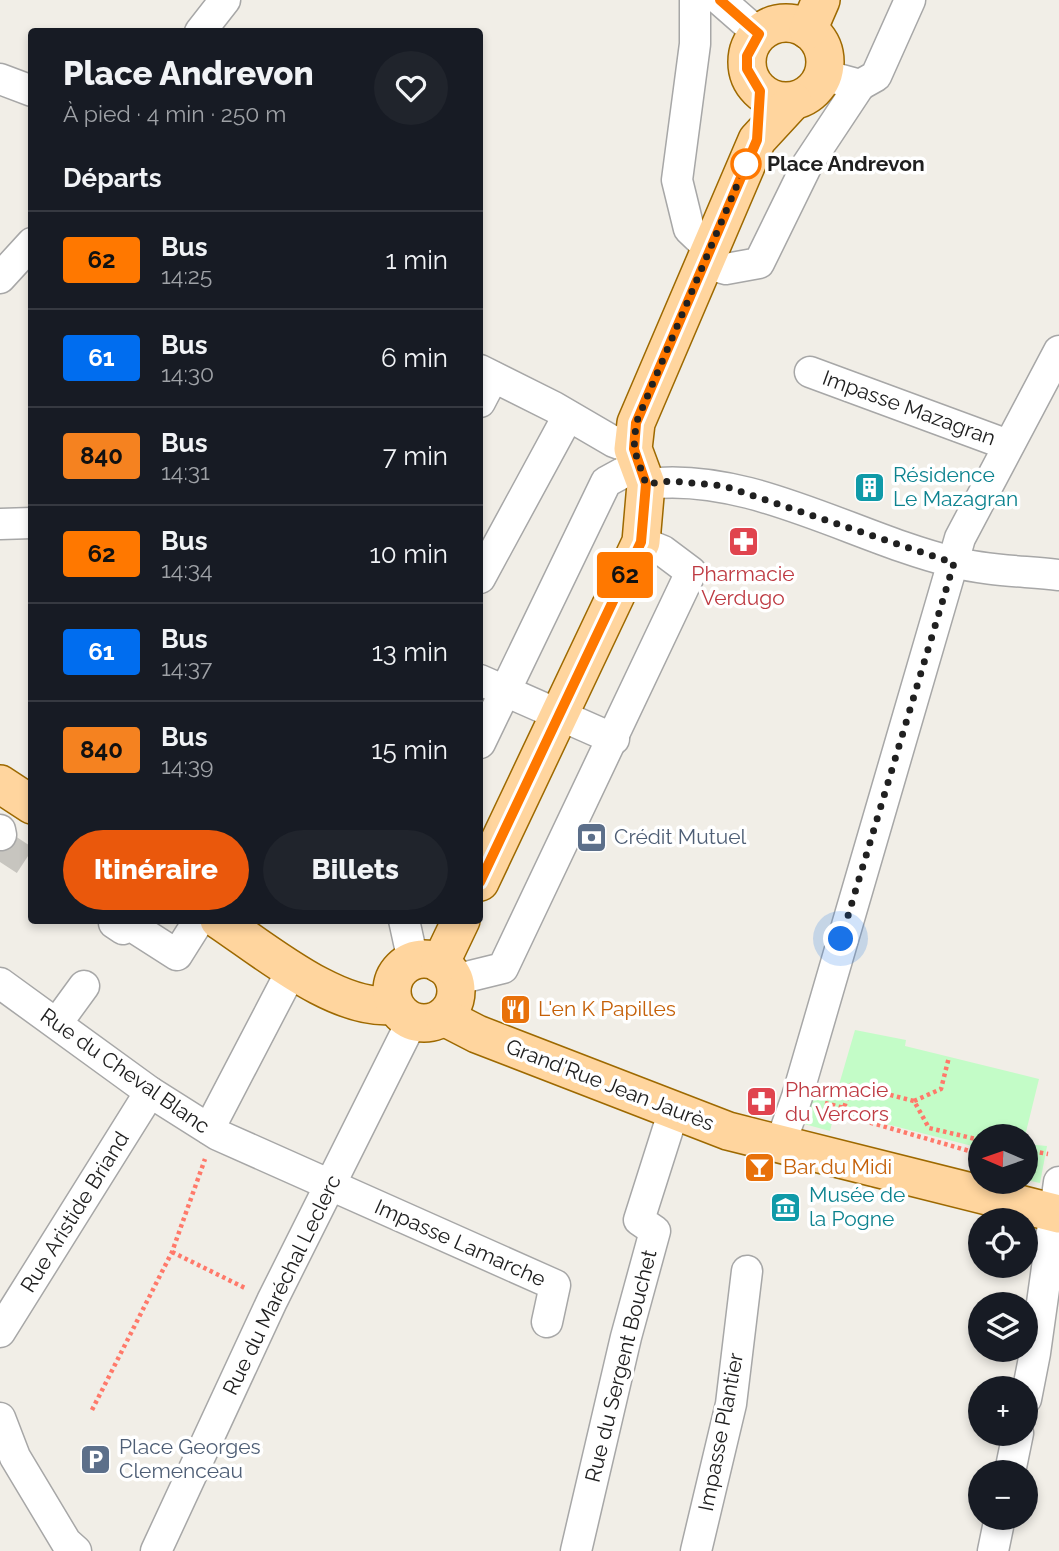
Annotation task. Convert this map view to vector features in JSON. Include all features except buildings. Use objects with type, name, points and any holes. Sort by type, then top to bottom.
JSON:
[{"type":"main road","points":[[814,15],[824,50],[823,75],[811,92],[776,96],[747,69],[751,44],[759,34],[782,23],[814,15]]},
{"type":"main road","points":[[483,876],[641,542],[636,423],[776,96]]},
{"type":"main road","points":[[0,784],[28,802]]},
{"type":"main road","name":"Grand'Rue Jean Jaurès","points":[[225,924],[349,1000],[416,1014],[477,1034],[727,1130],[780,1145],[1057,1203]]},
{"type":"main road","points":[[436,968],[459,924]]},
{"type":"main road","points":[[401,968],[436,968],[456,993],[452,1006],[416,1014],[391,992],[394,978],[401,968]]},
{"type":"main road","name":"Grand'Rue Jean Jaurès","points":[[780,1145],[812,1138],[968,1176]]},
{"type":"main road","points":[[1032,1194],[1057,1203]]},
{"type":"street","points":[[203,28],[225,0]]},
{"type":"street","points":[[695,0],[695,44],[677,180],[689,229],[707,256],[726,269],[759,262],[807,165],[860,85],[876,76],[910,0]]},
{"type":"street","points":[[720,0],[759,34]]},
{"type":"street","points":[[823,75],[860,85]]},
{"type":"street","points":[[0,79],[28,89]]},
{"type":"street","points":[[0,278],[28,247]]},
{"type":"street","points":[[780,1145],[960,538],[1059,351]]},
{"type":"street","name":"Impasse Mazagran","points":[[810,372],[1008,444]]},
{"type":"street","points":[[484,383],[568,416],[614,442],[639,466],[672,481],[724,486],[954,563],[1059,575]]},
{"type":"street","points":[[483,572],[568,416]]},
{"type":"street","points":[[483,728],[492,685],[606,482],[639,466]]},
{"type":"street","points":[[0,524],[28,523]]},
{"type":"street","points":[[407,924],[436,968],[503,968],[691,572],[663,551],[641,542]]},
{"type":"street","points":[[492,685],[614,739]]},
{"type":"street","points":[[0,830],[1,835]]},
{"type":"street","points":[[129,924],[177,955],[196,924]]},
{"type":"street","points":[[213,1132],[293,968]]},
{"type":"street","name":"Rue du Cheval Blanc","points":[[0,983],[150,1092],[213,1132],[331,1185]]},
{"type":"street","points":[[57,1023],[84,986]]},
{"type":"street","name":"Rue du Maréchal Leclerc","points":[[156,1551],[272,1301],[416,1014]]},
{"type":"street","name":"Rue Aristide Briand","points":[[0,1332],[150,1092]]},
{"type":"street","name":"Rue du Sergent Bouchet","points":[[576,1551],[626,1337],[655,1231],[639,1220],[674,1110]]},
{"type":"street","name":"Impasse Lamarche","points":[[331,1185],[555,1285],[547,1322]]},
{"type":"street","points":[[1030,1376],[1057,1203]]},
{"type":"street","name":"Impasse Plantier","points":[[696,1551],[731,1404],[747,1271]]},
{"type":"street","points":[[0,1418],[7,1464],[66,1542],[76,1551]]},
{"type":"street","points":[[993,1551],[997,1530]]},
{"type":"path","points":[[794,1103],[844,1108],[851,1085],[914,1101],[941,1089],[949,1057]]},
{"type":"path","points":[[914,1101],[929,1128],[968,1137]]},
{"type":"path","points":[[794,1103],[968,1151]]},
{"type":"path","points":[[92,1410],[172,1252],[213,1132]]},
{"type":"path","points":[[1038,1152],[1059,1156]]},
{"type":"path","points":[[172,1252],[272,1301]]},
{"type":"green space","points":[[855,1030],[906,1040],[905,1046],[1039,1079],[1028,1124],[968,1124],[968,1145],[835,1111],[830,1131],[804,1124],[814,1090],[836,1095]]},
{"type":"green space","points":[[1038,1145],[1047,1146],[1038,1183]]},
{"type":"tunnel","points":[[0,844],[28,862]]},
{"type":"bus line","name":"62","points":[[483,876],[641,542],[646,484],[634,449],[636,423],[757,140],[760,91],[747,69],[747,56],[751,44],[759,34],[720,0]]},
{"type":"place","name":"Place Andrevon","points":[[746,164]]},
{"type":"place","name":"Résidence Le Mazagran","points":[[870,487]]},
{"type":"place","name":"Pharmacie Verdugo","points":[[743,542]]},
{"type":"place","name":"Crédit Mutuel","points":[[591,837]]},
{"type":"place","name":"L'en K Papilles","points":[[515,1009]]},
{"type":"place","name":"Pharmacie du Vercors","points":[[762,1102]]},
{"type":"place","name":"Bar du Midi","points":[[760,1167]]},
{"type":"place","name":"Musée de la Pogne","points":[[786,1207]]},
{"type":"place","name":"Place Georges Clemenceau","points":[[96,1459]]},
{"type":"route","points":[[746,164],[636,423],[634,449],[646,484],[672,481],[724,486],[954,563],[841,939]]}]
